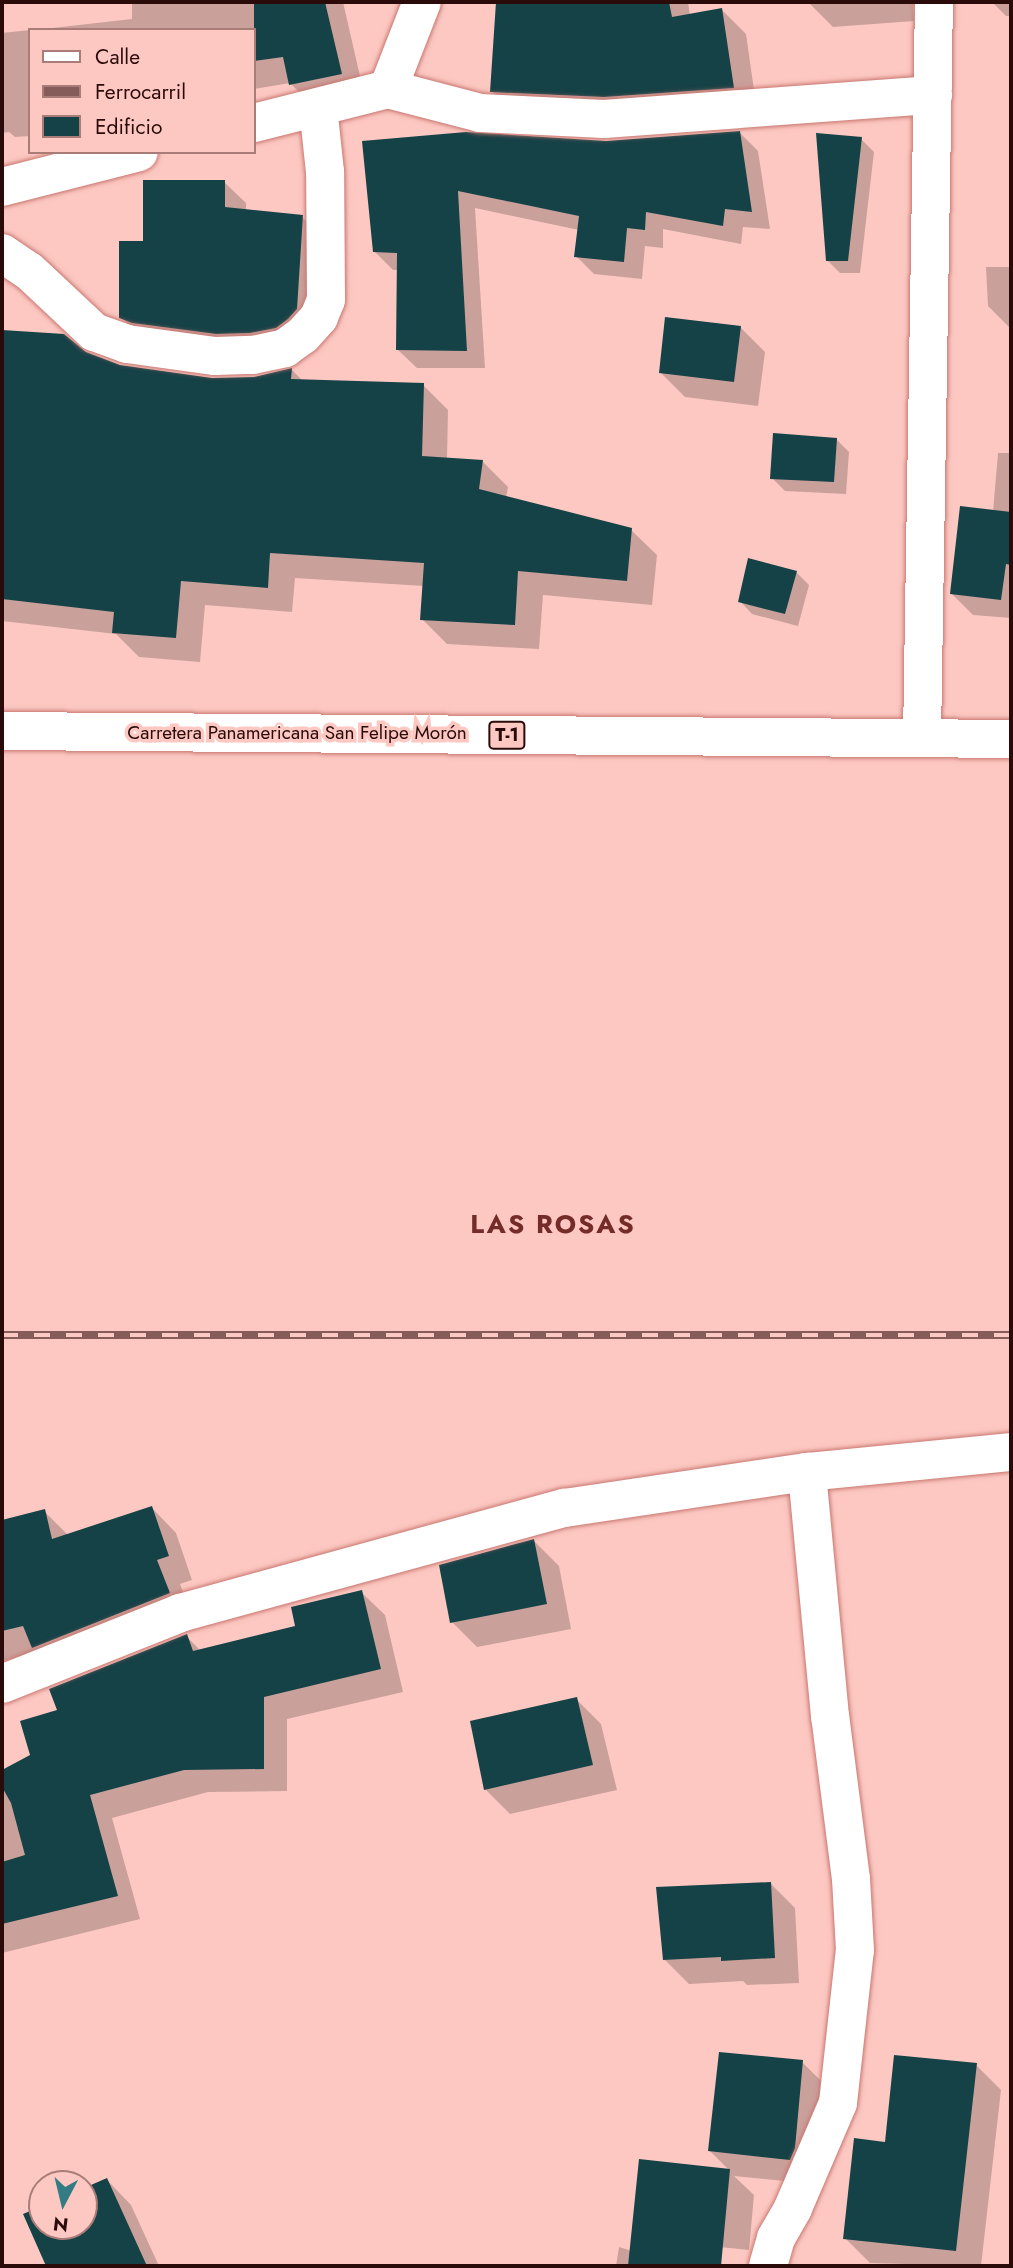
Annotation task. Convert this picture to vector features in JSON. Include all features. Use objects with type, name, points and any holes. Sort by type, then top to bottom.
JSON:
[{"type":"street","points":[[388,89],[422,2]]},
{"type":"street","points":[[922,738],[934,2]]},
{"type":"street","points":[[256,122],[388,89],[480,113],[604,119],[933,95]]},
{"type":"street","points":[[2,253],[29,271],[94,332],[127,344],[215,356],[253,355],[285,348],[303,335],[319,317],[326,300],[325,172],[318,107]]},
{"type":"street","points":[[2,187],[131,154]]},
{"type":"street","name":"Carretera Panamericana San Felipe Morón","points":[[2,731],[1011,739]]},
{"type":"street","points":[[2,1684],[180,1613],[565,1508],[807,1472],[1011,1452]]},
{"type":"street","points":[[768,2266],[776,2238],[793,2208],[838,2103],[855,1950],[851,1879],[830,1716],[807,1472]]},
{"type":"building","points":[[254,2],[325,2],[342,74],[289,85],[283,57],[256,61]]},
{"type":"building","points":[[496,2],[669,2],[672,17],[722,8],[734,88],[604,97],[490,92]]},
{"type":"building","points":[[740,131],[752,212],[725,209],[723,226],[646,212],[645,230],[627,228],[624,262],[574,257],[579,216],[458,191],[467,351],[396,350],[397,253],[373,252],[362,141],[466,132],[606,141]]},
{"type":"building","points":[[816,133],[862,137],[848,261],[826,261]]},
{"type":"building","points":[[143,180],[225,180],[225,207],[303,215],[297,309],[276,328],[250,333],[216,334],[132,323],[119,318],[119,241],[143,241]]},
{"type":"building","points":[[665,317],[741,326],[734,382],[659,373]]},
{"type":"building","points":[[2,330],[64,334],[86,352],[120,365],[212,378],[254,377],[292,368],[291,379],[424,383],[422,456],[483,460],[479,489],[632,528],[627,581],[518,571],[515,625],[420,620],[424,563],[270,553],[268,588],[181,581],[176,638],[112,633],[114,612],[2,599]]},
{"type":"building","points":[[773,433],[837,438],[834,482],[770,479]]},
{"type":"building","points":[[960,506],[1011,512],[1011,565],[1006,564],[1001,600],[950,594]]},
{"type":"building","points":[[748,558],[797,571],[785,614],[738,602]]},
{"type":"building","points":[[152,1506],[169,1556],[157,1560],[170,1593],[32,1648],[23,1626],[2,1631],[2,1520],[45,1509],[52,1539]]},
{"type":"building","points":[[534,1539],[547,1604],[450,1623],[439,1565]]},
{"type":"building","points":[[362,1590],[381,1669],[264,1697],[264,1769],[184,1770],[90,1795],[118,1896],[2,1924],[2,1862],[25,1855],[11,1803],[2,1787],[2,1770],[30,1755],[20,1721],[57,1710],[49,1689],[187,1634],[193,1651],[295,1626],[291,1607]]},
{"type":"building","points":[[577,1697],[593,1765],[484,1790],[470,1721]]},
{"type":"building","points":[[771,1882],[775,1958],[663,1960],[656,1887]]},
{"type":"building","points":[[719,2052],[803,2060],[795,2148],[790,2160],[708,2151]]},
{"type":"building","points":[[894,2055],[977,2063],[956,2251],[843,2239],[854,2138],[885,2142]]},
{"type":"building","points":[[639,2159],[730,2169],[721,2266],[628,2266]]},
{"type":"building","points":[[107,2178],[147,2266],[46,2266],[34,2240],[98,2240],[98,2182]]},
{"type":"building","points":[[28,2212],[28,2225],[23,2214]]},
{"type":"railway","points":[[2,1335],[1011,1335]]},
{"type":"district","name":"LAS ROSAS","points":[[553,1225]]}]
